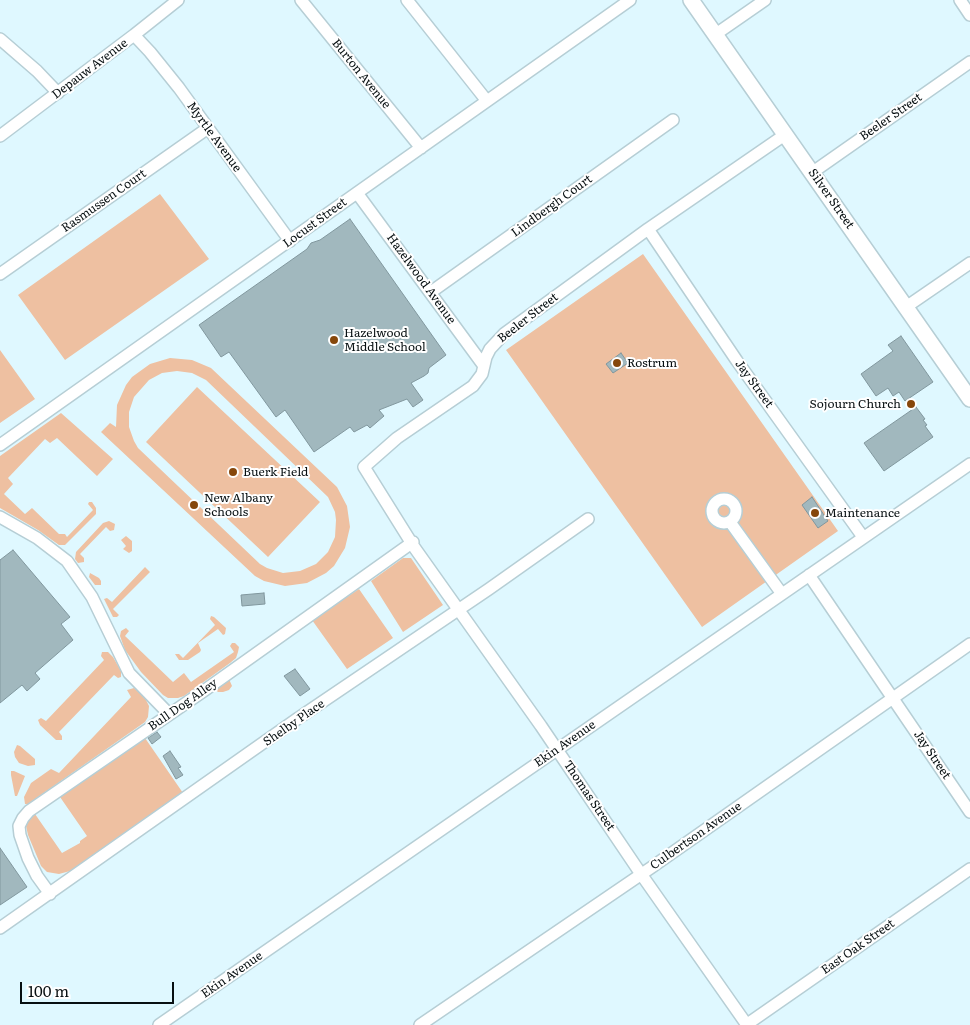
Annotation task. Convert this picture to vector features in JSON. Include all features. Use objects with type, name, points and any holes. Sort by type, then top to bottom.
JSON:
[{"type":"main road","name":"Silver Street","points":[[691,0],[970,399]]},
{"type":"street","name":"Depauw Avenue","points":[[0,136],[134,36],[178,0]]},
{"type":"street","name":"Burton Avenue","points":[[302,0],[421,148]]},
{"type":"street","points":[[408,0],[487,101]]},
{"type":"street","name":"Locust Street","points":[[0,445],[630,0]]},
{"type":"street","points":[[716,34],[765,0]]},
{"type":"street","points":[[960,0],[970,15]]},
{"type":"street","name":"Myrtle Avenue","points":[[134,36],[150,52],[208,128],[290,241]]},
{"type":"street","points":[[0,39],[38,71],[58,93]]},
{"type":"street","name":"Beeler Street","points":[[813,172],[970,62]]},
{"type":"street","name":"Lindbergh Court","points":[[431,292],[673,120]]},
{"type":"street","name":"Rasmussen Court","points":[[0,274],[208,128]]},
{"type":"street","name":"Beeler Street","points":[[413,542],[364,467],[397,438],[472,386],[478,380],[490,349],[504,334],[648,229],[786,134]]},
{"type":"street","name":"Hazelwood Avenue","points":[[357,193],[484,366]]},
{"type":"street","name":"Jay Street","points":[[648,229],[737,361],[863,537]]},
{"type":"street","points":[[906,307],[970,263]]},
{"type":"street","name":"Ekin Avenue","points":[[159,1025],[970,464]]},
{"type":"street","points":[[0,517],[37,538],[67,560],[92,597],[129,673],[169,714]]},
{"type":"street","name":"Shelby Place","points":[[0,928],[297,719],[459,609],[588,518]]},
{"type":"street","points":[[730,522],[782,594]]},
{"type":"street","name":"Thomas Street","points":[[413,542],[414,547],[557,750],[746,1025]]},
{"type":"street","name":"Bull Dog Alley","points":[[50,894],[37,876],[22,843],[19,826],[29,811],[413,542]]},
{"type":"street","name":"Jay Street","points":[[809,575],[894,697],[970,812]]},
{"type":"street","name":"Culbertson Avenue","points":[[420,1025],[641,874],[970,644]]},
{"type":"street","name":"East Oak Street","points":[[746,1025],[970,869]]},
{"type":"shaded area","points":[[160,194],[209,259],[65,360],[18,295]]},
{"type":"shaded area","points":[[643,254],[838,531],[702,627],[506,350]]},
{"type":"shaded area","points":[[0,350],[35,399],[0,423]]},
{"type":"shaded area","points":[[170,358],[192,360],[211,368],[337,487],[347,506],[350,527],[345,548],[334,566],[326,573],[307,583],[285,586],[264,581],[255,576],[101,432],[110,423],[116,427],[117,405],[126,385],[132,377],[150,364]],"holes":[[[177,371],[192,373],[206,380],[328,497],[335,512],[335,537],[328,552],[316,564],[300,571],[283,573],[260,564],[138,448],[129,427],[129,412],[134,397],[149,380],[162,373]]]},
{"type":"shaded area","name":"Buerk Field","points":[[197,387],[320,502],[268,557],[146,442]]},
{"type":"shaded area","points":[[61,413],[113,459],[97,476],[57,438],[50,443],[45,439],[8,478],[13,484],[4,494],[25,514],[32,508],[59,534],[65,534],[67,537],[93,510],[88,504],[92,502],[96,508],[96,514],[65,545],[59,545],[38,530],[0,508],[0,456]]},
{"type":"shaded area","points":[[109,521],[115,524],[114,530],[110,531],[106,527],[80,554],[84,558],[84,562],[78,563],[75,559],[76,552],[103,523]]},
{"type":"shaded area","points":[[126,536],[132,541],[132,551],[129,553],[123,549],[126,546],[121,540]]},
{"type":"shaded area","points":[[403,558],[411,558],[443,605],[403,632],[371,581]]},
{"type":"shaded area","points":[[145,567],[150,572],[113,609],[119,615],[113,617],[104,599],[107,598],[112,602]]},
{"type":"shaded area","points":[[90,573],[99,578],[101,585],[95,585],[89,577]]},
{"type":"shaded area","points":[[359,589],[393,638],[347,669],[312,620]]},
{"type":"shaded area","points":[[211,616],[226,628],[225,634],[223,635],[218,629],[198,643],[200,652],[188,660],[179,660],[175,654],[179,654],[183,658],[215,625],[210,619]]},
{"type":"shaded area","points":[[126,628],[129,631],[125,636],[173,682],[184,673],[191,682],[234,652],[230,646],[232,643],[239,647],[236,658],[230,663],[184,696],[168,698],[141,672],[125,650],[120,636],[121,631]]},
{"type":"shaded area","points":[[102,652],[108,652],[113,657],[121,671],[121,677],[118,678],[114,675],[59,732],[62,740],[56,740],[40,725],[38,720],[41,718],[46,721],[104,660],[101,656]]},
{"type":"shaded area","points":[[229,679],[232,686],[229,690],[218,692],[215,689]]},
{"type":"shaded area","points":[[134,688],[144,696],[149,706],[148,717],[145,722],[28,804],[25,804],[24,797],[31,783],[51,769],[59,773],[131,697],[127,690]]},
{"type":"shaded area","points":[[145,738],[183,793],[70,871],[59,874],[47,872],[41,866],[28,835],[26,826],[29,819],[35,814],[62,853],[80,843],[87,836],[60,797]]},
{"type":"shaded area","points":[[17,745],[35,759],[35,765],[28,766],[19,763],[14,752]]},
{"type":"shaded area","points":[[11,771],[25,776],[17,796],[15,796],[11,775]]},
{"type":"building","points":[[350,219],[446,355],[429,368],[428,373],[411,383],[423,400],[413,407],[407,399],[379,410],[384,416],[370,428],[367,425],[354,432],[350,427],[314,452],[285,410],[276,417],[229,352],[221,357],[199,325],[307,249],[311,243],[320,240]]},
{"type":"building","points":[[901,336],[933,382],[905,401],[899,392],[893,396],[888,388],[876,396],[861,374],[893,351],[888,345]]},
{"type":"building","name":"Rostrum","points":[[621,353],[628,363],[613,373],[606,364]]},
{"type":"building","points":[[916,407],[925,419],[923,420],[927,425],[925,426],[933,437],[884,471],[864,443]]},
{"type":"building","name":"Maintenance","points":[[812,497],[828,521],[818,528],[802,505]]},
{"type":"building","points":[[13,550],[70,617],[61,624],[73,640],[35,673],[40,679],[27,691],[22,685],[0,703],[0,560]]},
{"type":"building","points":[[264,593],[265,604],[242,606],[241,595]]},
{"type":"building","points":[[295,669],[310,689],[300,696],[284,676]]},
{"type":"building","points":[[157,732],[161,737],[152,744],[148,738]]},
{"type":"building","points":[[170,751],[181,767],[178,768],[183,775],[176,779],[163,756]]},
{"type":"building","points":[[0,848],[27,887],[0,905]]},
{"type":"place","name":"Hazelwood Middle School","points":[[334,340]]},
{"type":"place","name":"Rostrum","points":[[617,363]]},
{"type":"place","name":"Sojourn Church","points":[[911,404]]},
{"type":"place","name":"Buerk Field","points":[[233,472]]},
{"type":"place","name":"New Albany Schools","points":[[194,505]]},
{"type":"place","name":"Maintenance","points":[[815,513]]}]
